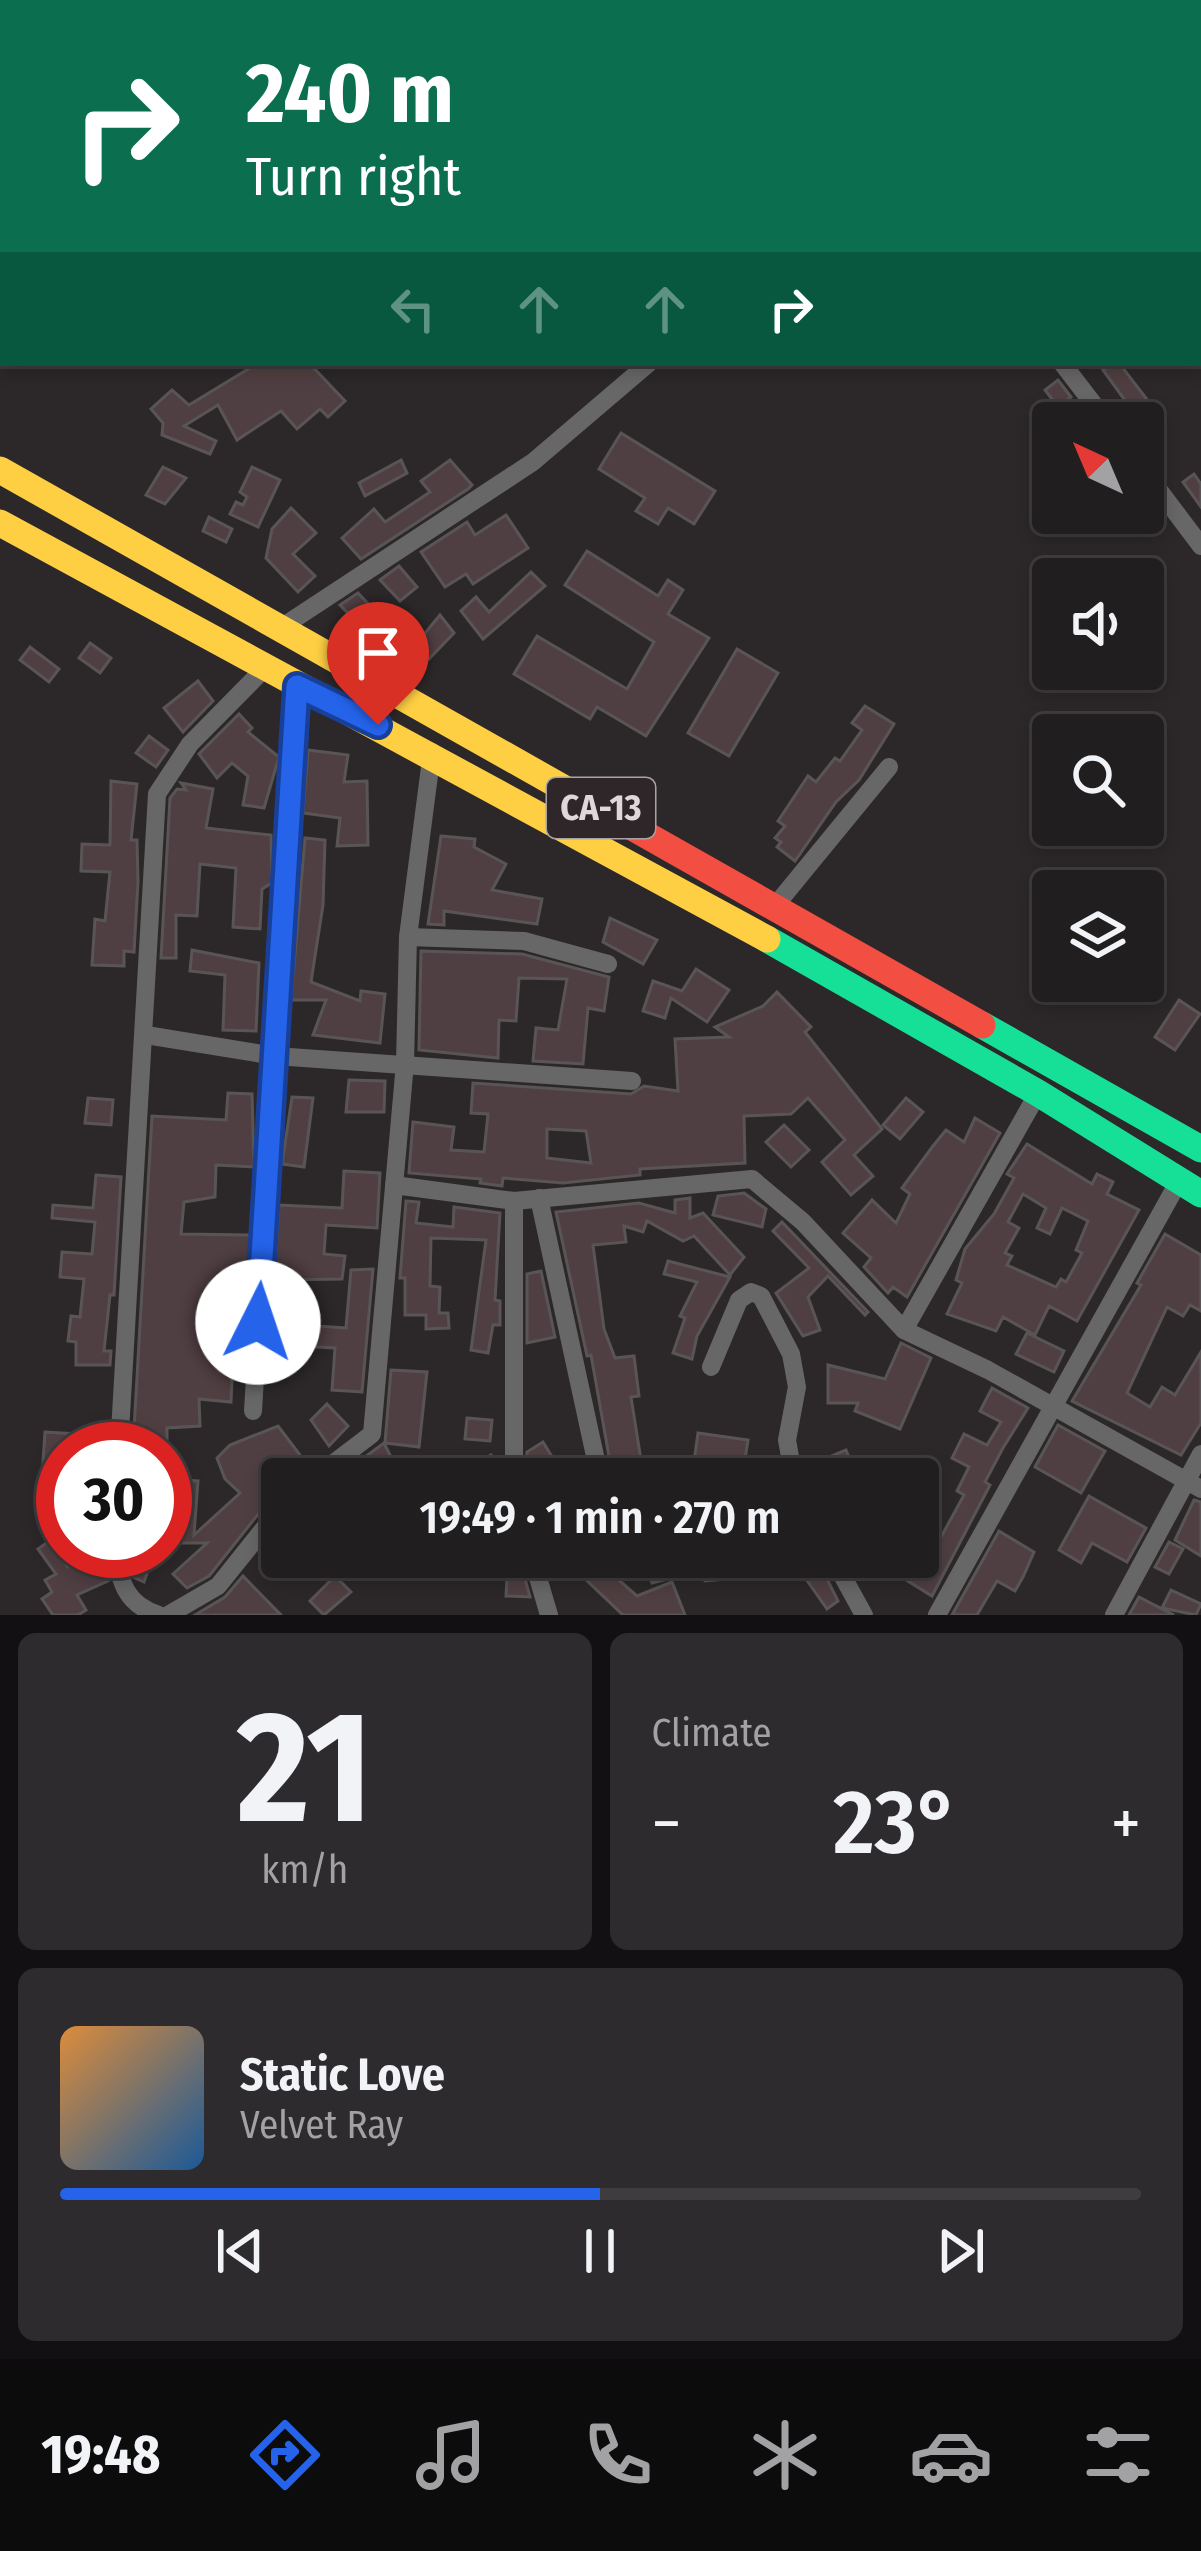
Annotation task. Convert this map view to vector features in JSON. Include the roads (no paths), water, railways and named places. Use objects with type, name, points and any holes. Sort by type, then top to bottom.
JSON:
[{"type":"highway","name":"CA-13","points":[[0,470],[1201,1149]]},
{"type":"highway","name":"CA-13","points":[[0,523],[297,686],[431,752],[1194,1185]]},
{"type":"street","points":[[282,627],[533,462],[645,366]]},
{"type":"street","points":[[1064,366],[1092,402]]},
{"type":"street","points":[[1164,498],[1201,546]]},
{"type":"street","points":[[121,1422],[158,794],[190,744],[265,668]]},
{"type":"street","points":[[253,1411],[297,686]]},
{"type":"street","points":[[341,1458],[372,1434],[405,1063],[408,938],[431,752]]},
{"type":"street","points":[[775,906],[889,767]]},
{"type":"street","points":[[408,938],[524,941],[608,964]]},
{"type":"street","points":[[146,1036],[275,1055],[632,1081]]},
{"type":"street","points":[[904,1330],[1038,1093]]},
{"type":"street","points":[[394,1185],[514,1201],[752,1179],[803,1222],[904,1330],[1194,1485]]},
{"type":"street","points":[[938,1615],[1055,1408],[1194,1185]]},
{"type":"street","points":[[539,1198],[595,1458]]},
{"type":"street","points":[[514,1201],[514,1458]]},
{"type":"street","points":[[711,1367],[739,1300],[752,1292],[761,1296],[791,1354],[797,1387],[787,1440],[790,1458]]},
{"type":"street","points":[[1114,1615],[1194,1485],[1201,1454]]},
{"type":"street","points":[[168,1615],[218,1586],[261,1532]]},
{"type":"street","points":[[120,1578],[122,1589],[140,1609],[159,1615]]},
{"type":"street","points":[[538,1578],[549,1615]]},
{"type":"street","points":[[844,1578],[864,1615]]}]
